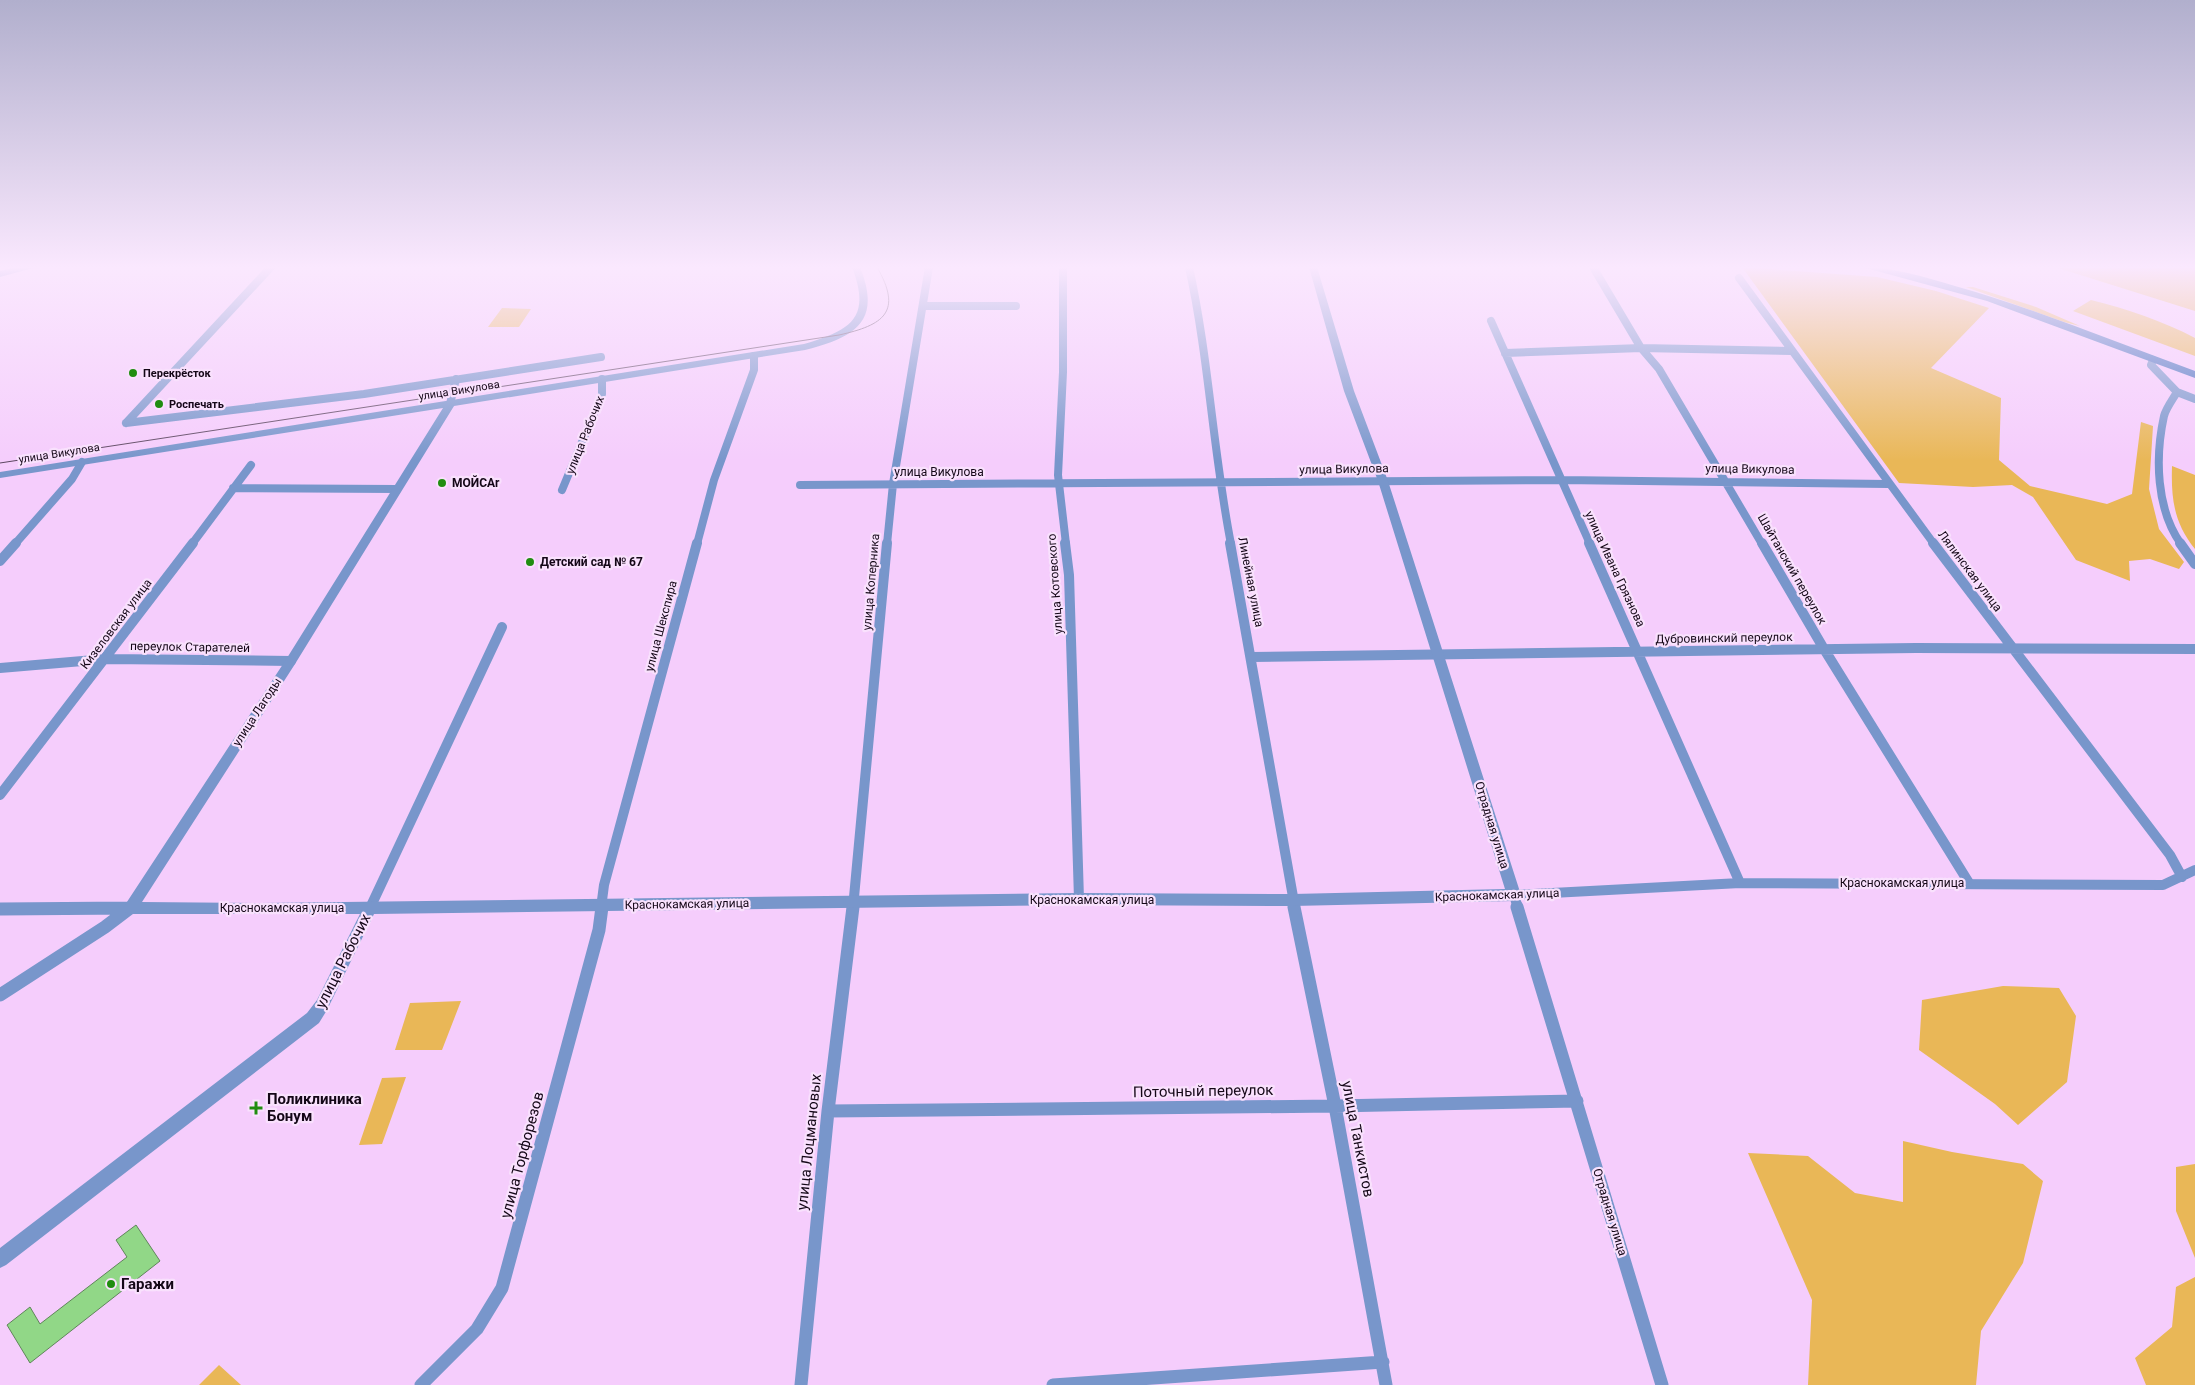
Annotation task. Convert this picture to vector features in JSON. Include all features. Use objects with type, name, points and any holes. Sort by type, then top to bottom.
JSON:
[{"type":"main road","points":[[2071,332],[2152,363],[2195,375]]},
{"type":"street","points":[[211,332],[126,423],[319,400],[600,357]]},
{"type":"street","name":"улица Викулова","points":[[0,474],[754,356],[821,342],[846,332]]},
{"type":"street","name":"улица Коперника","points":[[854,902],[893,484],[920,332]]},
{"type":"street","name":"улица Котовского","points":[[1063,332],[1059,485],[1070,575],[1079,899]]},
{"type":"street","name":"Линейная улица","points":[[1200,332],[1219,483],[1252,657],[1293,900]]},
{"type":"street","name":"Отрадная улица","points":[[1332,332],[1349,391],[1383,481],[1440,656],[1662,1385]]},
{"type":"street","name":"улица Ивана Грязнова","points":[[1496,332],[1740,882]]},
{"type":"street","name":"Шайтанский переулок","points":[[1631,332],[1641,348],[1659,369],[1824,649],[1969,883]]},
{"type":"street","name":"Лялинская улица","points":[[1778,332],[1888,484],[2170,855],[2182,877]]},
{"type":"street","points":[[1505,353],[1641,348],[1792,351]]},
{"type":"street","name":"улица Шекспира","points":[[602,906],[604,885],[714,480],[754,370],[754,356]]},
{"type":"street","points":[[2152,363],[2177,392],[2195,399]]},
{"type":"street","name":"улица Лагоды","points":[[0,995],[105,927],[130,908],[291,661],[450,404],[456,378]]},
{"type":"street","name":"улица Рабочих","points":[[562,490],[602,394],[602,379]]},
{"type":"street","points":[[2177,392],[2164,414],[2158,476],[2171,530],[2195,564]]},
{"type":"street","points":[[0,560],[72,480],[82,462]]},
{"type":"street","name":"Кизеловская улица","points":[[0,795],[106,659],[250,466]]},
{"type":"street","name":"улица Викулова","points":[[800,486],[1561,480],[1888,484]]},
{"type":"street","points":[[233,488],[397,488]]},
{"type":"street","name":"улица Рабочих","points":[[0,1259],[313,1018],[322,1005],[370,908],[502,627]]},
{"type":"street","name":"Дубровинский переулок","points":[[1252,657],[2011,647],[2195,649]]},
{"type":"street","name":"переулок Старателей","points":[[0,668],[106,659],[291,661]]},
{"type":"street","name":"Краснокамская улица","points":[[0,909],[602,906],[1079,899],[1293,900],[1514,895],[1740,882],[2163,885],[2195,870]]},
{"type":"street","name":"улица Танкистов","points":[[1293,900],[1335,1106],[1386,1385]]},
{"type":"street","name":"улица Лоцмановых","points":[[801,1385],[828,1111],[854,902]]},
{"type":"street","name":"улица Торфорезов","points":[[421,1385],[480,1328],[493,1310],[502,1288],[599,930],[602,906]]},
{"type":"street","name":"Поточный переулок","points":[[828,1111],[1335,1106],[1577,1101]]},
{"type":"street","points":[[1053,1385],[1383,1362]]},
{"type":"shaded area","points":[[1789,332],[1966,332],[1931,368],[2001,398],[1999,460],[2030,486],[2107,504],[2132,494],[2141,422],[2153,426],[2149,489],[2159,529],[2184,562],[2179,569],[2150,559],[2129,561],[2130,581],[2076,560],[2033,497],[2012,485],[1973,487],[1899,483]]},
{"type":"shaded area","points":[[2129,332],[2182,332],[2195,338],[2195,356]]},
{"type":"shaded area","points":[[2172,466],[2195,475],[2195,549],[2182,530],[2175,510],[2172,489]]},
{"type":"shaded area","points":[[2003,986],[2059,988],[2076,1016],[2067,1082],[2018,1125],[1995,1104],[1919,1050],[1922,1000]]},
{"type":"shaded area","points":[[461,1001],[442,1050],[395,1050],[410,1003]]},
{"type":"shaded area","points":[[406,1077],[382,1144],[359,1145],[382,1078]]},
{"type":"shaded area","points":[[1903,1141],[1952,1152],[2023,1164],[2043,1181],[2023,1263],[1981,1331],[1976,1385],[1808,1385],[1812,1300],[1748,1153],[1808,1156],[1855,1193],[1903,1202]]},
{"type":"shaded area","points":[[2195,1164],[2195,1258],[2176,1211],[2176,1167]]},
{"type":"shaded area","points":[[2195,1277],[2195,1385],[2146,1385],[2135,1358],[2172,1327],[2176,1287]]},
{"type":"shaded area","points":[[219,1365],[241,1385],[199,1385]]},
{"type":"building","name":"Гаражи","points":[[136,1225],[160,1261],[30,1363],[7,1325],[30,1307],[40,1324],[127,1257],[116,1240]]},
{"type":"tram line","points":[[0,463],[852,332]]},
{"type":"place","name":"Перекрёсток","points":[[133,373]]},
{"type":"place","name":"Роспечать","points":[[159,404]]},
{"type":"place","name":"МОЙCAr","points":[[442,483]]},
{"type":"place","name":"Детский сад № 67","points":[[530,562]]},
{"type":"place","name":"Поликлиника Бонум","points":[[256,1108]]},
{"type":"place","name":"Гаражи","points":[[111,1284]]}]
